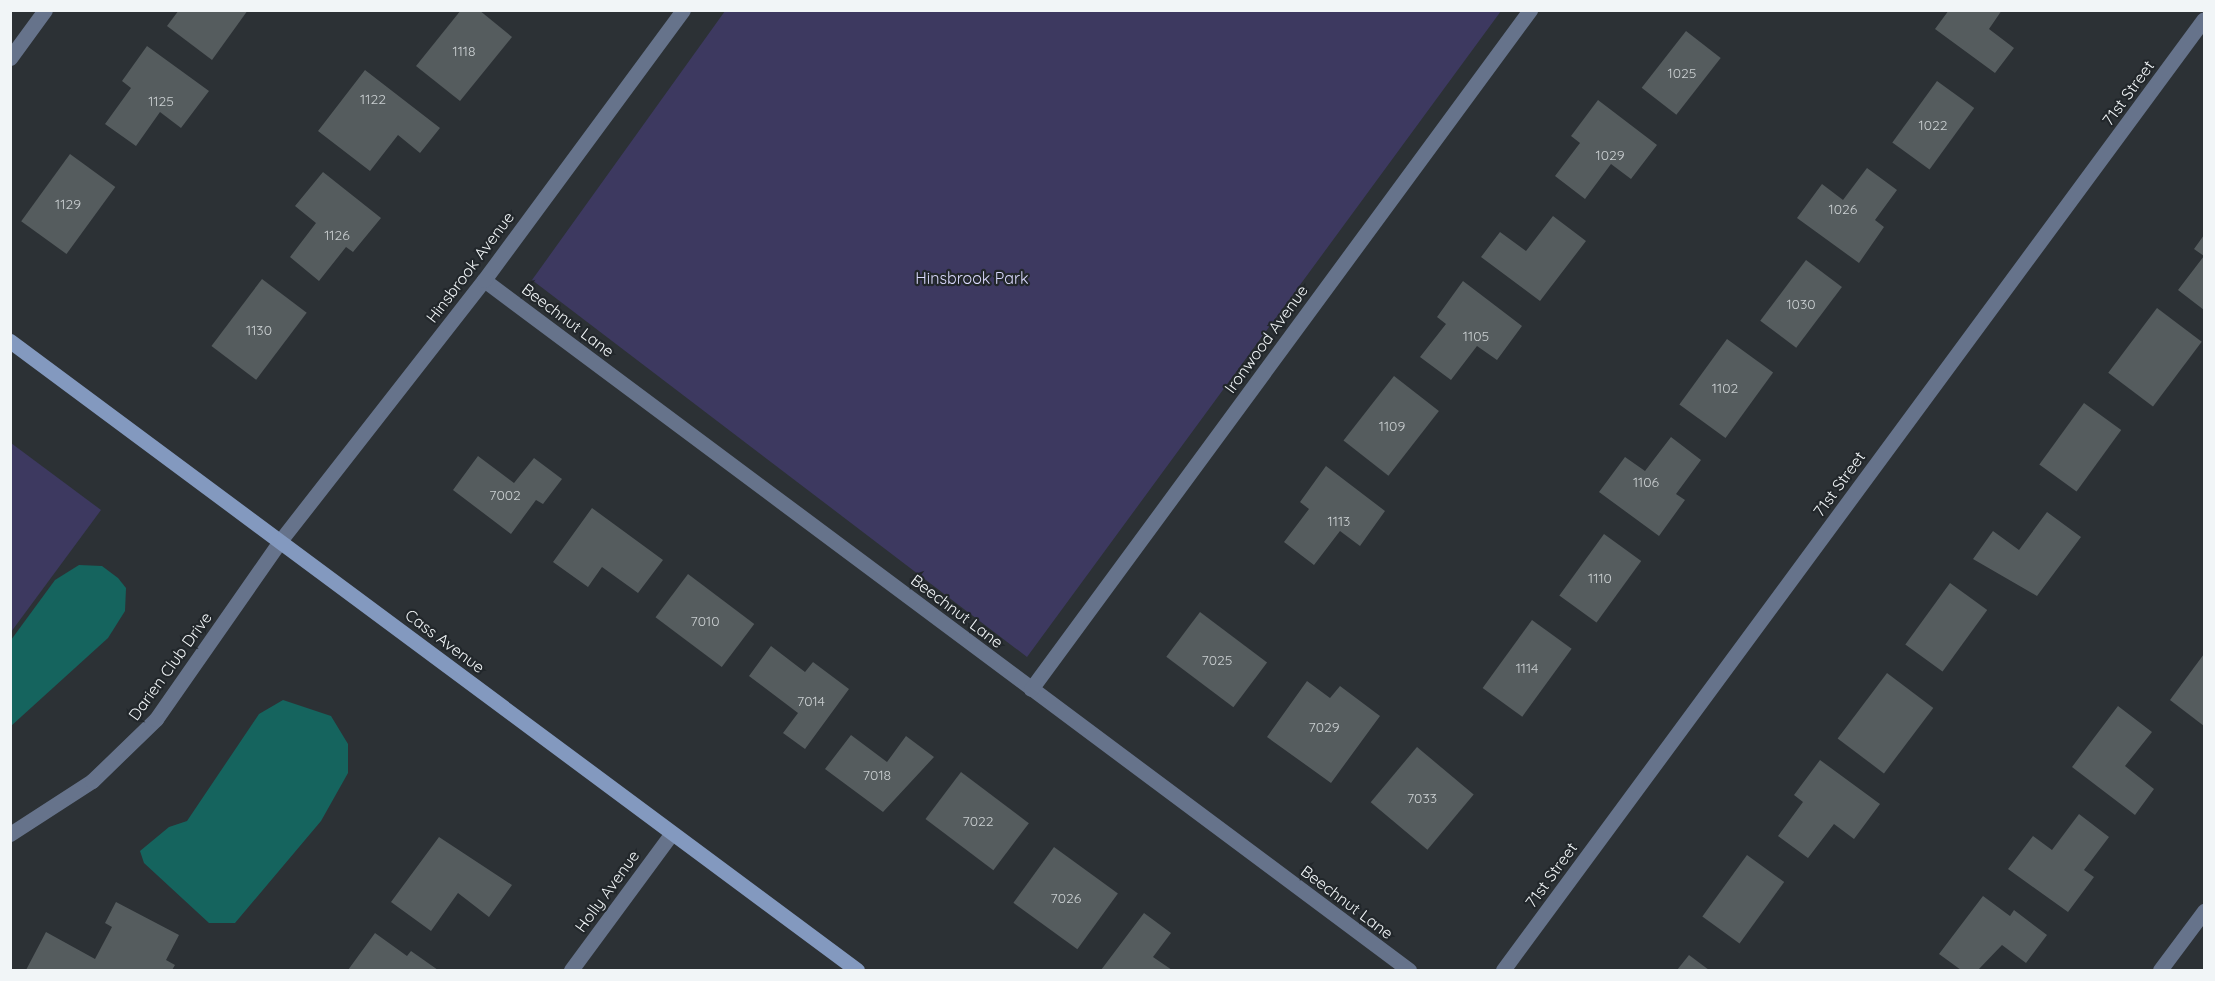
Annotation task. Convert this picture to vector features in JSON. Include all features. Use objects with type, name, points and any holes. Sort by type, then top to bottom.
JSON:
[{"type":"main road","name":"Cass Avenue","points":[[10,341],[857,970]]},
{"type":"street","points":[[10,58],[45,10]]},
{"type":"street","name":"Hinsbrook Avenue","points":[[280,541],[484,280],[683,10]]},
{"type":"street","name":"Ironwood Avenue","points":[[1031,689],[1530,10]]},
{"type":"street","name":"71st Street","points":[[1503,970],[2205,19]]},
{"type":"street","name":"Beechnut Lane","points":[[484,280],[1408,970]]},
{"type":"street","name":"Darien Club Drive","points":[[10,834],[92,781],[137,742],[280,541]]},
{"type":"street","name":"Holly Avenue","points":[[571,970],[672,833]]},
{"type":"street","points":[[2160,970],[2205,910]]},
{"type":"green space","name":"Hinsbrook Park","points":[[725,11],[1501,11],[1027,657],[532,280]]},
{"type":"green space","points":[[11,443],[101,510],[11,632]]},
{"type":"shaded area","points":[[79,565],[102,566],[118,578],[126,588],[125,611],[108,638],[11,726],[11,640],[55,580]]},
{"type":"shaded area","points":[[283,700],[331,716],[348,744],[348,773],[321,821],[235,923],[209,923],[144,863],[140,851],[169,827],[187,821],[259,714]]},
{"type":"building","points":[[179,10],[248,10],[212,60],[167,26]]},
{"type":"building","points":[[461,10],[479,10],[512,37],[460,101],[416,66]]},
{"type":"building","points":[[1949,10],[2002,10],[1989,29],[2014,48],[1995,73],[1935,29]]},
{"type":"building","points":[[1686,31],[1721,58],[1676,115],[1642,88]]},
{"type":"building","points":[[147,46],[209,91],[181,128],[160,112],[136,146],[105,124],[131,88],[122,81]]},
{"type":"building","points":[[365,70],[440,128],[420,153],[398,135],[370,171],[318,131]]},
{"type":"building","points":[[1937,81],[1974,108],[1930,170],[1892,142]]},
{"type":"building","points":[[1598,100],[1657,145],[1631,179],[1611,164],[1585,199],[1555,176],[1580,143],[1571,136]]},
{"type":"building","points":[[70,154],[115,187],[67,254],[21,221]]},
{"type":"building","points":[[1867,168],[1897,190],[1875,220],[1884,227],[1859,263],[1797,218],[1822,184],[1843,200]]},
{"type":"building","points":[[323,172],[381,218],[353,252],[346,247],[319,281],[290,257],[316,223],[295,206]]},
{"type":"building","points":[[1553,216],[1586,241],[1540,301],[1481,257],[1500,232],[1526,251]]},
{"type":"building","points":[[2204,235],[2204,256],[2194,249]]},
{"type":"building","points":[[2204,256],[2204,310],[2178,290]]},
{"type":"building","points":[[1806,260],[1842,287],[1796,348],[1760,321]]},
{"type":"building","points":[[262,279],[307,313],[256,380],[211,346]]},
{"type":"building","points":[[1463,281],[1522,326],[1497,360],[1477,346],[1451,380],[1420,357],[1446,324],[1437,317]]},
{"type":"building","points":[[2157,308],[2202,342],[2153,406],[2108,373]]},
{"type":"building","points":[[1727,339],[1773,373],[1726,438],[1679,405]]},
{"type":"building","points":[[1394,376],[1439,411],[1388,476],[1344,441]]},
{"type":"building","points":[[2084,403],[2121,430],[2077,492],[2039,464]]},
{"type":"building","points":[[1671,437],[1701,460],[1676,494],[1685,500],[1659,536],[1599,492],[1625,457],[1645,471]]},
{"type":"building","points":[[478,456],[514,483],[534,458],[562,479],[543,504],[536,500],[511,534],[453,490]]},
{"type":"building","points":[[1326,466],[1385,511],[1360,546],[1340,531],[1314,565],[1284,542],[1309,509],[1300,502]]},
{"type":"building","points":[[592,508],[663,560],[638,593],[602,567],[588,587],[553,562]]},
{"type":"building","points":[[2047,512],[2081,537],[2037,596],[1973,559],[1993,531],[2019,550]]},
{"type":"building","points":[[1604,534],[1641,561],[1597,623],[1559,595]]},
{"type":"building","points":[[688,574],[754,624],[722,667],[656,617]]},
{"type":"building","points":[[1950,583],[1987,610],[1943,672],[1905,644]]},
{"type":"building","points":[[1200,612],[1267,663],[1233,707],[1166,657]]},
{"type":"building","points":[[1532,620],[1572,649],[1522,717],[1483,688]]},
{"type":"building","points":[[771,646],[805,672],[813,662],[849,689],[805,749],[783,733],[798,713],[749,676]]},
{"type":"building","points":[[2204,654],[2204,726],[2170,700]]},
{"type":"building","points":[[1887,673],[1933,708],[1884,773],[1838,738]]},
{"type":"building","points":[[1307,681],[1330,698],[1340,686],[1380,716],[1331,783],[1267,737]]},
{"type":"building","points":[[2118,706],[2152,732],[2125,766],[2154,789],[2135,815],[2072,767]]},
{"type":"building","points":[[851,735],[887,762],[906,736],[934,757],[883,812],[825,769]]},
{"type":"building","points":[[1417,747],[1474,795],[1427,850],[1371,802]]},
{"type":"building","points":[[1820,760],[1880,804],[1854,839],[1834,824],[1808,858],[1778,836],[1803,802],[1794,795]]},
{"type":"building","points":[[961,772],[1029,823],[993,870],[925,819]]},
{"type":"building","points":[[2079,814],[2109,837],[2084,870],[2094,877],[2068,912],[2008,869],[2033,836],[2052,850]]},
{"type":"building","points":[[439,837],[512,885],[489,917],[458,893],[431,931],[391,902]]},
{"type":"building","points":[[1054,847],[1118,893],[1077,949],[1013,903]]},
{"type":"building","points":[[1747,855],[1784,882],[1740,944],[1702,916]]},
{"type":"building","points":[[1983,896],[2010,916],[2014,910],[2047,935],[2026,963],[2002,945],[1978,970],[1961,970],[1939,954]]},
{"type":"building","points":[[116,902],[179,935],[166,960],[175,965],[172,970],[26,970],[46,932],[95,959],[112,927],[105,923]]},
{"type":"building","points":[[1144,913],[1171,933],[1153,957],[1172,970],[1101,970]]},
{"type":"building","points":[[375,933],[407,956],[411,951],[438,970],[348,970]]},
{"type":"building","points":[[1689,955],[1709,970],[1677,970]]}]
